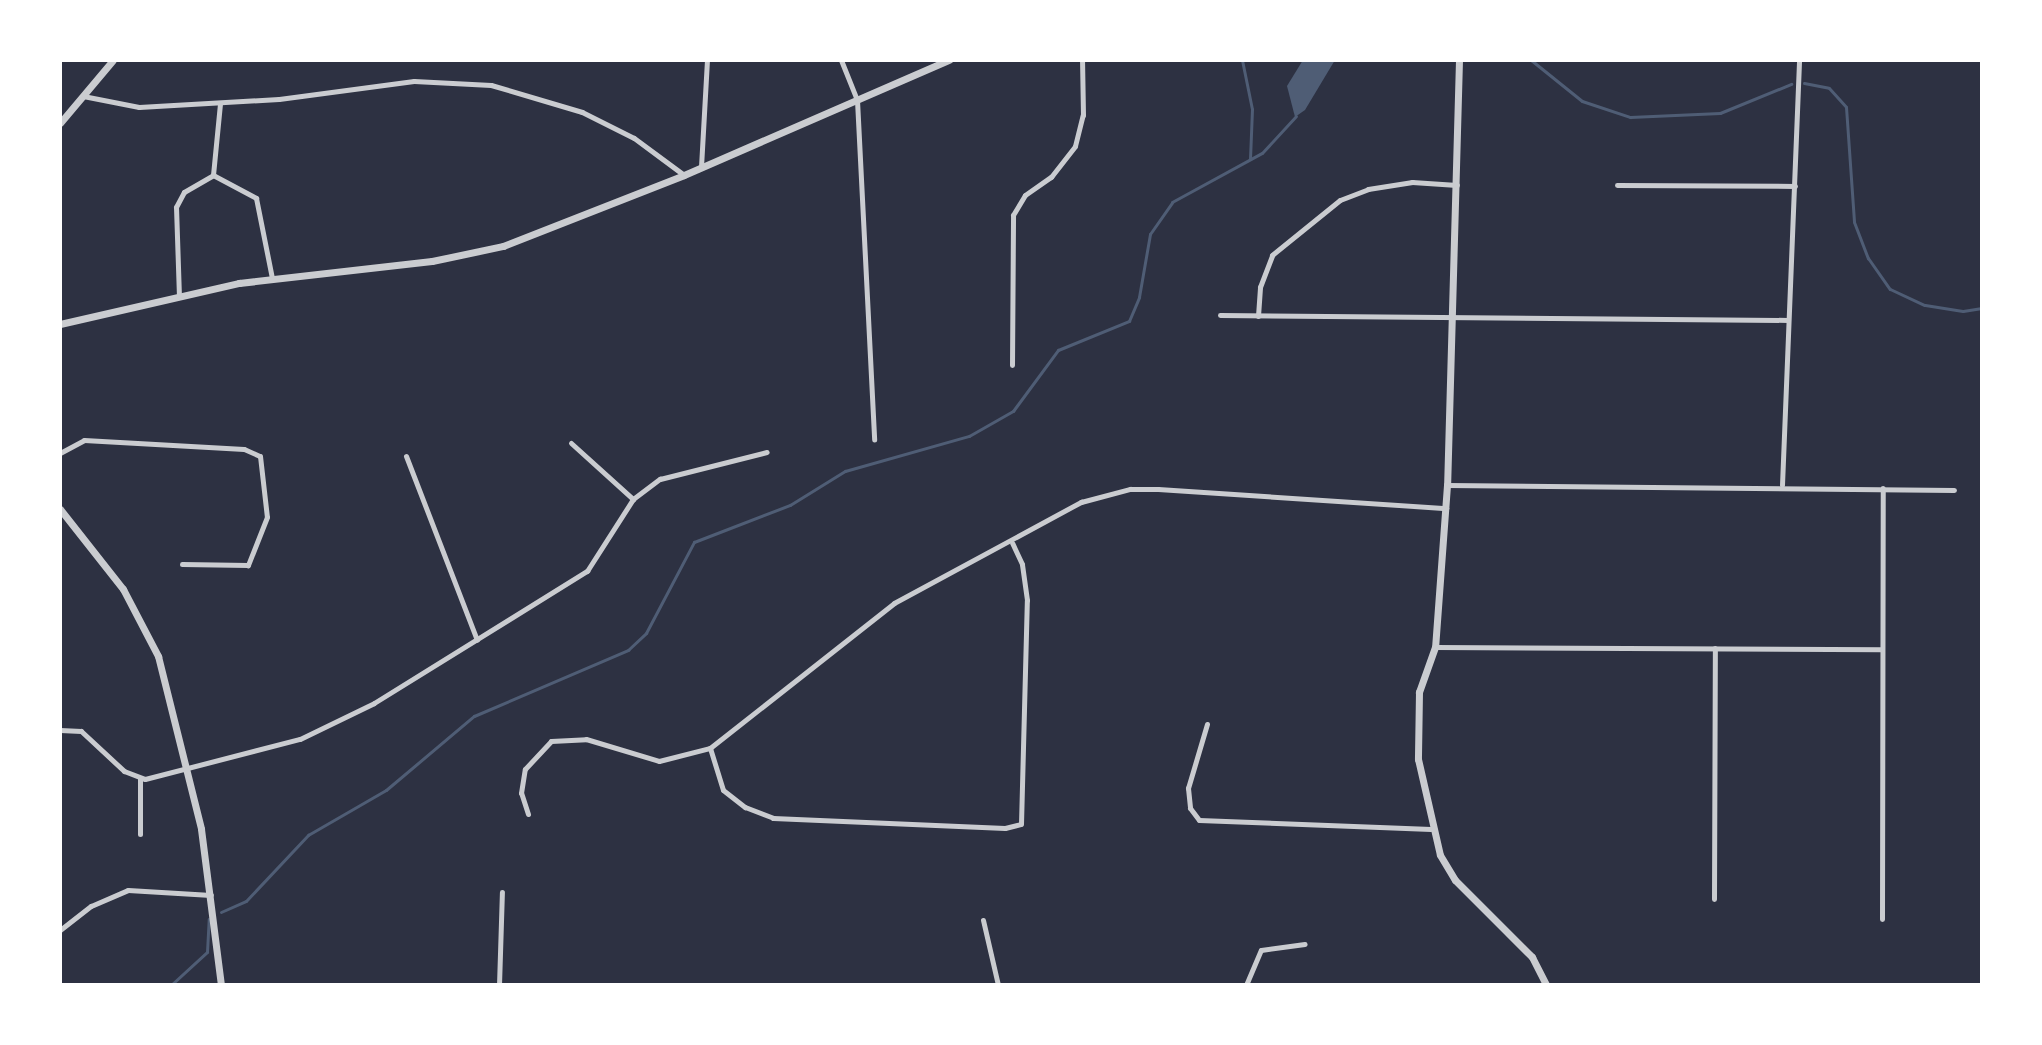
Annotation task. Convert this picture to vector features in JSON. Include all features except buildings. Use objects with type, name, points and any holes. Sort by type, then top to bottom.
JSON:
[{"type":"street","points":[[60,123],[113,60]]},
{"type":"street","points":[[701,168],[707,60]]},
{"type":"street","points":[[841,60],[857,100],[874,440]]},
{"type":"street","points":[[60,324],[272,278],[467,255],[564,225],[949,60]]},
{"type":"street","points":[[1012,365],[1013,215],[1025,195],[1051,177],[1075,146],[1083,115],[1082,60]]},
{"type":"street","points":[[1459,60],[1458,185],[1450,318],[1446,508],[1435,647],[1418,705],[1418,759],[1431,829],[1455,880],[1532,957],[1546,985]]},
{"type":"street","points":[[1782,485],[1799,60]]},
{"type":"street","points":[[83,96],[139,107],[220,102],[414,81],[491,85],[582,112],[634,138],[684,175]]},
{"type":"street","points":[[179,297],[177,201],[213,175],[220,102]]},
{"type":"street","points":[[213,175],[256,198],[272,278]]},
{"type":"street","points":[[1258,316],[1260,287],[1272,255],[1340,200],[1368,189],[1412,182],[1458,185]]},
{"type":"street","points":[[1617,185],[1795,186]]},
{"type":"street","points":[[1220,315],[1788,320]]},
{"type":"street","points":[[60,453],[84,440],[244,449],[260,456],[267,517],[248,565],[182,564]]},
{"type":"street","points":[[571,443],[633,499]]},
{"type":"street","points":[[60,730],[81,731],[119,768],[140,778],[300,739],[374,703],[587,571],[633,499],[660,479],[767,452]]},
{"type":"street","points":[[406,456],[477,640]]},
{"type":"street","points":[[1447,485],[1782,485],[1954,490]]},
{"type":"street","points":[[1882,919],[1883,488]]},
{"type":"street","points":[[528,814],[521,793],[525,769],[551,741],[586,739],[659,761],[710,748],[894,603],[1012,543],[1061,511],[1130,489],[1227,490],[1446,508]]},
{"type":"street","points":[[60,509],[142,621],[162,668],[188,768],[212,895],[221,985]]},
{"type":"street","points":[[710,748],[723,790],[745,807],[773,818],[1005,828],[1021,824],[1027,600],[1022,564],[1012,543]]},
{"type":"street","points":[[1435,647],[1882,649]]},
{"type":"street","points":[[1714,899],[1715,648]]},
{"type":"street","points":[[1207,724],[1188,788],[1190,808],[1199,820],[1431,829]]},
{"type":"street","points":[[140,778],[140,834]]},
{"type":"street","points":[[60,930],[91,906],[128,890],[212,895]]},
{"type":"street","points":[[499,985],[502,892]]},
{"type":"street","points":[[983,920],[998,985]]},
{"type":"street","points":[[1246,985],[1261,950],[1305,944]]},
{"type":"water","points":[[1303,60],[1335,60],[1305,110],[1295,117],[1287,86]]},
{"type":"waterway","points":[[1242,60],[1252,109],[1250,159]]},
{"type":"waterway","points":[[1531,60],[1582,101],[1630,117],[1720,113],[1791,84]]},
{"type":"waterway","points":[[1804,83],[1829,88],[1846,107],[1854,222],[1868,258],[1890,289],[1925,305],[1963,311],[1982,308]]},
{"type":"waterway","points":[[221,912],[246,901],[308,835],[386,790],[474,716],[628,650],[646,633],[694,542],[790,505],[845,471],[969,436],[1013,411],[1058,350],[1129,321],[1139,297],[1150,234],[1172,202],[1262,153],[1296,116]]},
{"type":"waterway","points":[[171,985],[207,952],[209,919]]}]
